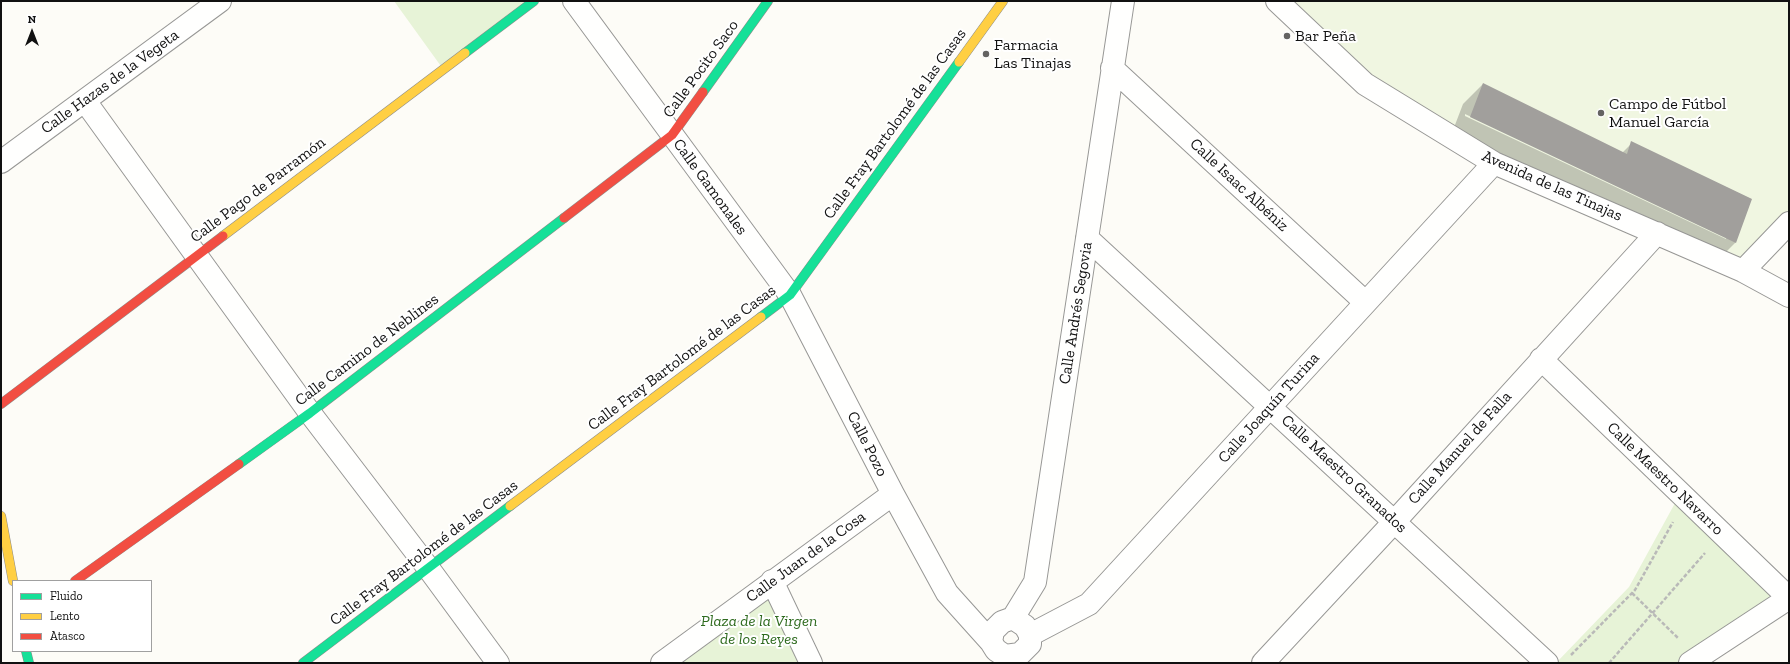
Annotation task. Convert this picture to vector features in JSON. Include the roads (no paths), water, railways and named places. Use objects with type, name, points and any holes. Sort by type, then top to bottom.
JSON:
[{"type":"street","name":"Calle Hazas de la Vegeta","points":[[1,162],[220,1]]},
{"type":"street","name":"Calle Pago de Parramón","points":[[1,404],[534,1]]},
{"type":"street","name":"Calle Gamonales","points":[[574,1],[790,295]]},
{"type":"street","name":"Calle Pocito Saco","points":[[672,135],[768,1]]},
{"type":"street","name":"Calle Fray Bartolomé de las Casas","points":[[303,663],[790,295],[1003,1]]},
{"type":"street","name":"Calle Andrés Segovia","points":[[1008,620],[1035,582],[1123,1]]},
{"type":"street","name":"Avenida de las Tinajas","points":[[1277,1],[1365,84],[1494,163],[1743,271],[1789,296]]},
{"type":"street","name":"Calle Isaac Albéniz","points":[[1112,68],[1365,302]]},
{"type":"street","points":[[85,101],[310,413],[429,569],[498,663]]},
{"type":"street","name":"Calle Camino de Neblines","points":[[76,580],[310,413],[672,135]]},
{"type":"street","name":"Calle Joaquín Turina","points":[[1030,635],[1089,604],[1494,163]]},
{"type":"street","points":[[1743,271],[1789,223]]},
{"type":"street","name":"Calle Manuel de Falla","points":[[1263,663],[1395,521],[1657,233]]},
{"type":"street","name":"Calle Maestro Granados","points":[[1087,238],[1547,663]]},
{"type":"street","name":"Calle Pozo","points":[[790,295],[893,494],[947,593],[991,642]]},
{"type":"street","name":"Calle Maestro Navarro","points":[[1541,359],[1789,598]]},
{"type":"street","name":"Calle Juan de la Cosa","points":[[662,663],[772,581],[893,494]]},
{"type":"street","points":[[1,516],[13,580]]},
{"type":"street","points":[[772,581],[811,663]]},
{"type":"street","points":[[947,593],[1025,626],[1030,635],[1030,644],[1022,658],[1006,656],[996,650],[991,642],[993,630],[1008,620]]},
{"type":"street","points":[[1694,660],[1789,598]]},
{"type":"street","points":[[26,652],[29,663]]},
{"type":"place","name":"Bar Peña","points":[[1287,36]]},
{"type":"place","name":"Farmacia Las Tinajas","points":[[986,54]]},
{"type":"place","name":"Campo de Fútbol Manuel García","points":[[1601,113]]},
{"type":"park label","name":"Plaza de la Virgen de los Reyes","points":[[759,630]]}]
